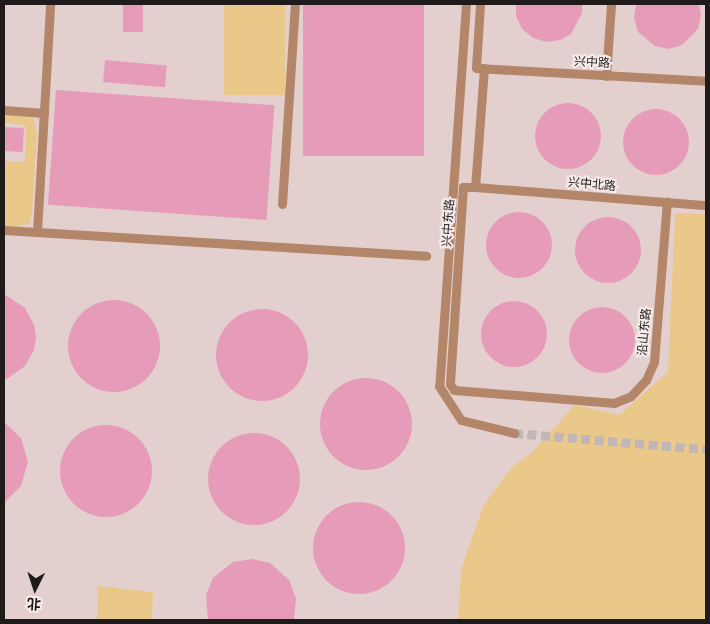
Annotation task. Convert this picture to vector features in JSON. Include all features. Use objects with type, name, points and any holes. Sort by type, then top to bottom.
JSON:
[{"type":"lane","points":[[36,232],[50,4]]},
{"type":"lane","points":[[282,204],[295,4]]},
{"type":"lane","points":[[466,4],[439,386],[461,420],[514,433]]},
{"type":"lane","points":[[475,187],[480,68],[480,4]]},
{"type":"lane","points":[[606,76],[610,4]]},
{"type":"lane","name":"兴中路","points":[[480,68],[706,81]]},
{"type":"lane","points":[[4,110],[44,112]]},
{"type":"lane","name":"兴中东路","points":[[454,390],[450,384],[463,187],[475,187]]},
{"type":"lane","name":"兴中北路","points":[[475,187],[706,204]]},
{"type":"lane","name":"沿山东路","points":[[454,390],[462,393],[614,403],[631,396],[646,380],[654,362],[667,202]]},
{"type":"lane","points":[[4,230],[426,256]]},
{"type":"shaded area","points":[[4,4],[706,4],[706,459],[483,506],[461,569],[458,620],[152,620],[153,592],[99,587],[97,620],[4,620]]},
{"type":"shaded area","points":[[224,4],[285,4],[285,95],[224,95]]},
{"type":"shaded area","points":[[4,114],[33,118],[37,133],[32,213],[29,224],[14,227],[4,227],[4,161],[25,162],[26,126],[4,122]]},
{"type":"shaded area","points":[[675,213],[706,214],[706,620],[458,620],[461,569],[483,506],[512,467],[531,453],[575,405],[619,415],[668,372]]},
{"type":"shaded area","points":[[98,586],[153,592],[152,620],[97,620]]},
{"type":"building","points":[[123,4],[143,4],[143,32],[123,32]]},
{"type":"building","points":[[303,4],[424,4],[424,156],[303,156]]},
{"type":"building","points":[[516,4],[582,4],[582,13],[571,34],[560,40],[546,42],[533,38],[522,29],[516,16]]},
{"type":"building","points":[[636,4],[699,4],[701,15],[698,29],[682,45],[669,49],[655,46],[638,32],[634,18]]},
{"type":"building","points":[[105,60],[167,65],[165,87],[103,82]]},
{"type":"building","points":[[56,90],[274,105],[266,220],[48,205]]},
{"type":"building","points":[[562,103],[574,103],[586,108],[596,118],[601,130],[599,149],[586,164],[574,169],[562,169],[550,164],[540,154],[535,142],[535,130],[540,118],[550,108]]},
{"type":"building","points":[[650,109],[662,109],[674,114],[684,124],[689,136],[687,155],[674,170],[662,175],[650,175],[638,170],[628,160],[623,148],[623,136],[628,124],[638,114]]},
{"type":"building","points":[[4,127],[24,128],[23,152],[4,151]]},
{"type":"building","points":[[513,212],[525,212],[537,217],[547,227],[552,239],[550,258],[537,273],[525,278],[513,278],[501,273],[491,263],[486,251],[486,239],[491,227],[501,217]]},
{"type":"building","points":[[602,217],[614,217],[626,222],[636,232],[641,244],[639,263],[626,278],[614,283],[602,283],[590,278],[580,268],[575,256],[575,244],[580,232],[590,222]]},
{"type":"building","points":[[4,294],[25,308],[34,325],[36,337],[34,350],[25,366],[4,381]]},
{"type":"building","points":[[114,300],[131,304],[146,314],[156,329],[160,346],[156,363],[146,378],[131,388],[114,392],[97,388],[82,378],[72,363],[68,346],[72,329],[82,314],[97,304]]},
{"type":"building","points":[[508,301],[520,301],[532,306],[542,316],[547,328],[545,347],[532,362],[520,367],[508,367],[496,362],[486,352],[481,340],[481,328],[486,316],[496,306]]},
{"type":"building","points":[[596,307],[608,307],[620,312],[630,322],[635,334],[633,353],[620,368],[608,373],[596,373],[584,368],[574,358],[569,346],[569,334],[574,322],[584,312]]},
{"type":"building","points":[[262,309],[279,313],[294,323],[304,338],[308,355],[304,372],[294,387],[279,397],[262,401],[245,397],[230,387],[220,372],[216,355],[220,338],[230,323],[245,313]]},
{"type":"building","points":[[366,378],[383,382],[398,392],[408,407],[412,424],[408,441],[398,456],[383,466],[366,470],[349,466],[334,456],[324,441],[320,424],[324,407],[334,392],[349,382]]},
{"type":"building","points":[[4,422],[21,438],[28,462],[21,486],[4,503]]},
{"type":"building","points":[[106,425],[123,429],[138,439],[148,454],[152,471],[148,488],[138,503],[123,513],[106,517],[89,513],[74,503],[64,488],[60,471],[64,454],[74,439],[89,429]]},
{"type":"building","points":[[254,433],[271,437],[286,447],[296,462],[300,479],[296,496],[286,511],[271,521],[254,525],[237,521],[222,511],[212,496],[208,479],[212,462],[222,447],[237,437]]},
{"type":"building","points":[[359,502],[376,506],[391,516],[401,531],[405,548],[401,565],[391,580],[376,590],[359,594],[342,590],[327,580],[317,565],[313,548],[317,531],[327,516],[342,506]]},
{"type":"building","points":[[252,559],[270,563],[289,580],[296,598],[294,620],[208,620],[206,595],[213,578],[233,562]]},
{"type":"tunnel","points":[[514,433],[706,449]]}]
